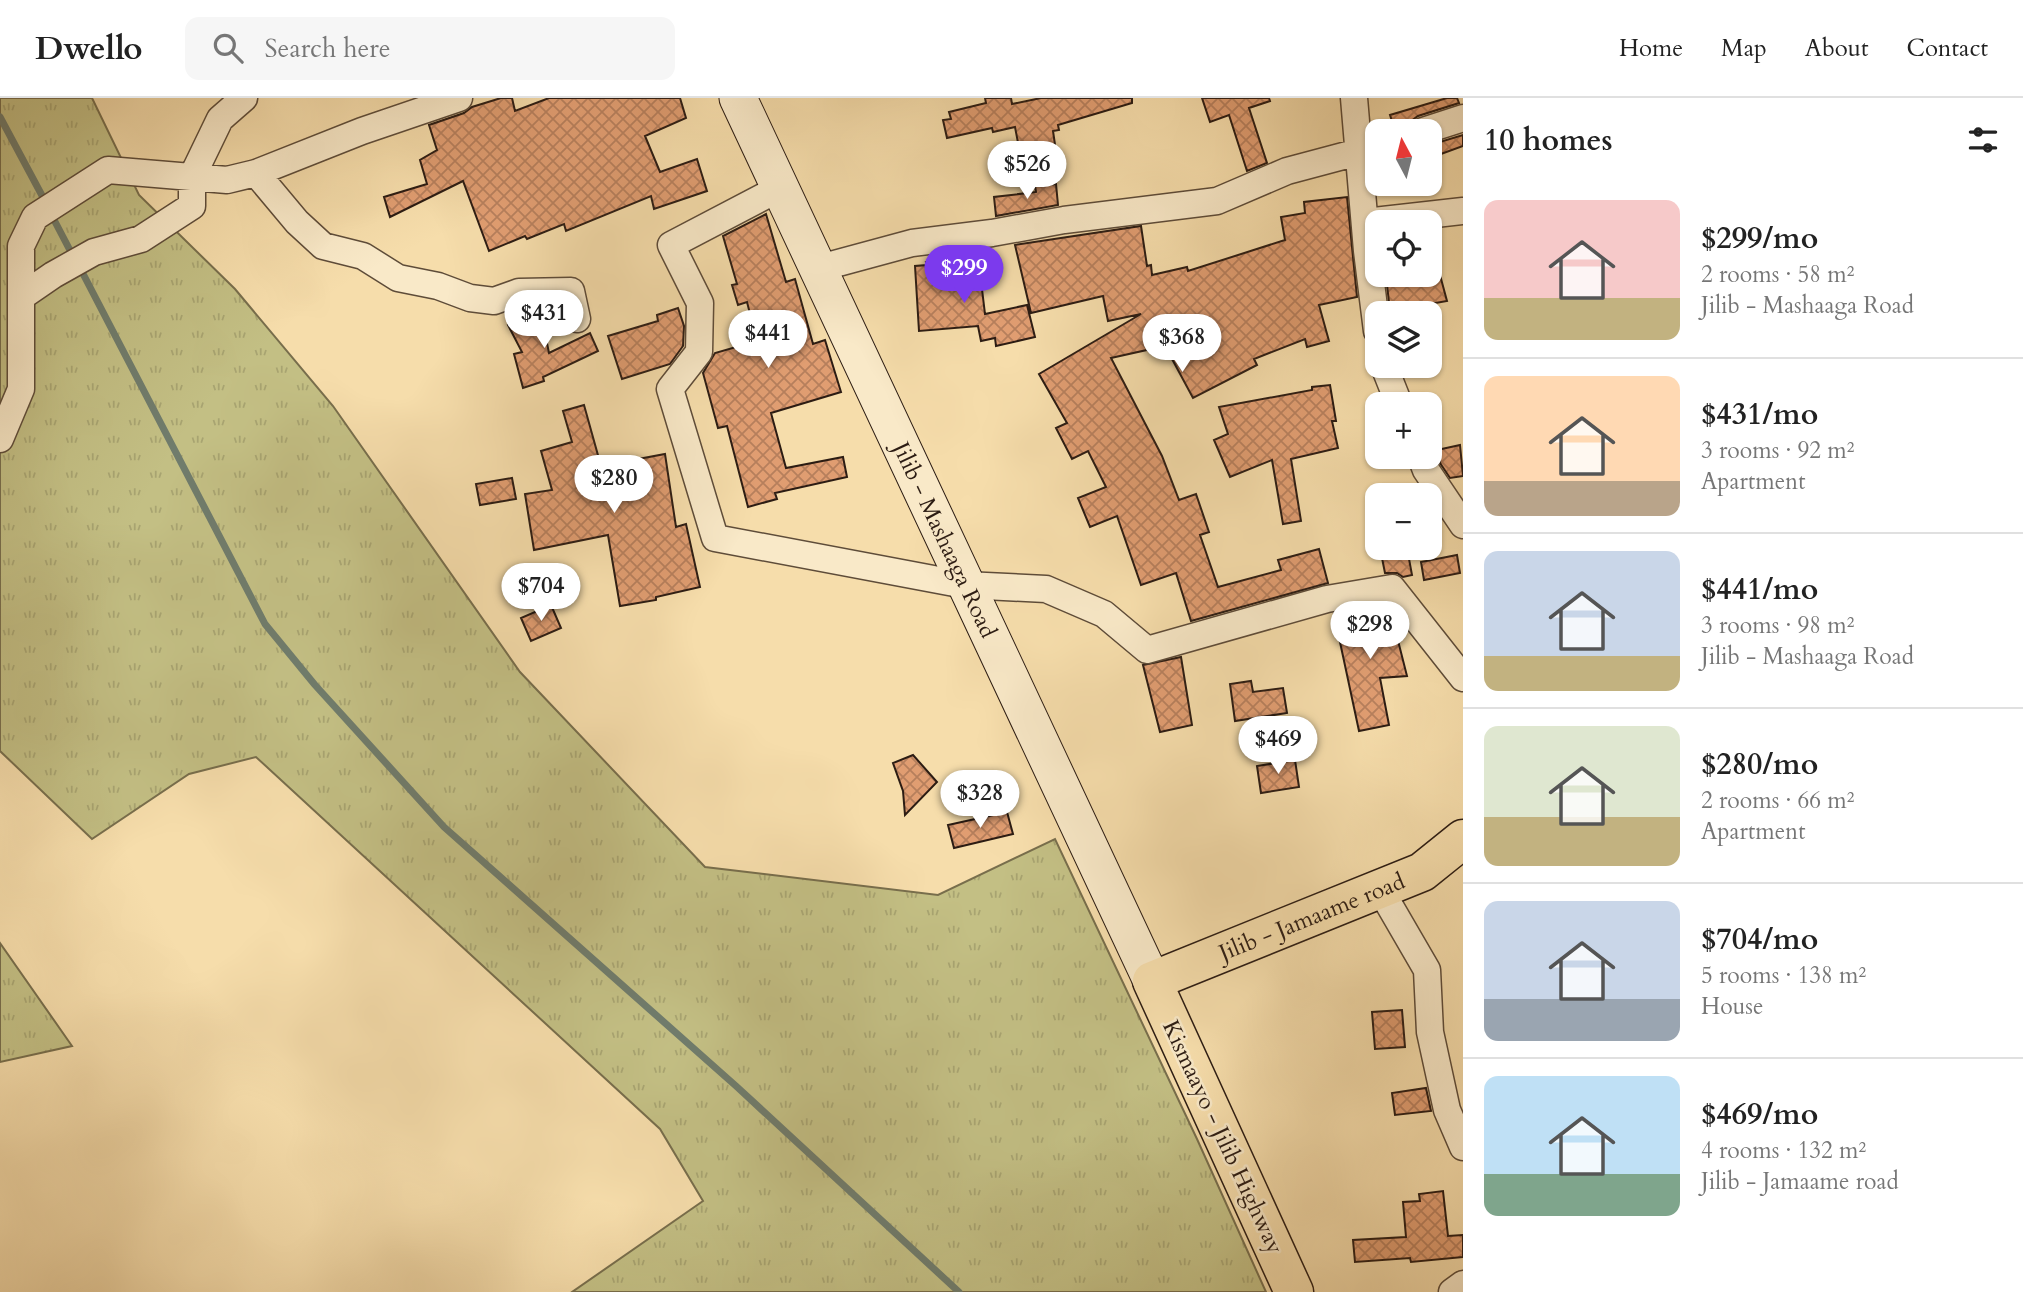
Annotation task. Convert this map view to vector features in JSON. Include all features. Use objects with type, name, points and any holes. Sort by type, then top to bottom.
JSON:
[{"type":"main road","name":"Jilib - Mashaaga Road","points":[[738,98],[1152,981]]},
{"type":"main road","name":"Jilib - Jamaame road","points":[[1152,981],[1422,872],[1463,839]]},
{"type":"main road","name":"Kismaayo - Jilib Highway","points":[[1152,981],[1294,1292]]},
{"type":"street","points":[[22,297],[53,275],[94,252],[141,239],[192,206],[192,177],[220,119],[244,98]]},
{"type":"street","points":[[0,439],[21,390],[21,246],[35,217],[48,207],[108,170],[227,180],[256,173],[362,131],[459,98]]},
{"type":"street","points":[[1354,98],[1365,136]]},
{"type":"street","points":[[1442,125],[1463,118]]},
{"type":"street","points":[[816,269],[912,243],[992,233],[1063,220],[1217,201],[1287,171],[1365,151]]},
{"type":"street","points":[[256,173],[297,222],[323,246],[363,256],[398,278],[438,286],[470,298],[494,301],[519,292],[571,291],[577,319]]},
{"type":"street","points":[[780,188],[671,245],[700,303],[699,352],[670,389],[715,538],[965,585],[1046,589],[1104,614],[1147,650],[1327,599],[1392,588],[1463,678]]},
{"type":"street","points":[[1442,213],[1463,211]]},
{"type":"street","points":[[1426,469],[1463,525]]},
{"type":"street","points":[[1380,889],[1427,970],[1430,1032],[1447,1110],[1463,1147]]},
{"type":"street","points":[[1452,1292],[1463,1284]]},
{"type":"green space","points":[[0,98],[92,98],[139,195],[235,289],[333,406],[520,672],[705,867],[938,895],[1055,839],[1266,1292],[572,1292],[703,1201],[660,1129],[256,757],[189,774],[92,839],[0,751]]},
{"type":"green space","points":[[0,943],[72,1046],[0,1062]]},
{"type":"building","points":[[501,98],[512,98],[515,111],[549,98],[680,98],[686,118],[645,136],[660,172],[697,159],[707,191],[654,209],[651,196],[566,231],[564,224],[489,251],[463,181],[390,217],[384,197],[427,184],[420,160],[437,150],[429,125]]},
{"type":"building","points":[[985,98],[1011,98],[1012,104],[1041,98],[1132,98],[1132,103],[1058,125],[1059,130],[1053,131],[1059,172],[1040,175],[1035,145],[1019,148],[1015,127],[993,132],[992,128],[947,138],[943,120],[951,119],[949,112],[986,103]]},
{"type":"building","points":[[1202,98],[1269,98],[1270,101],[1249,108],[1267,163],[1247,171],[1229,115],[1210,122]]},
{"type":"building","points":[[1447,98],[1457,98],[1459,103],[1414,119],[1391,119],[1390,115]]},
{"type":"building","points":[[1463,135],[1463,146],[1442,154],[1442,141]]},
{"type":"building","points":[[1056,184],[1058,205],[996,216],[994,197],[1036,192],[1035,186]]},
{"type":"building","points":[[1347,197],[1357,297],[1319,305],[1329,341],[1307,347],[1305,339],[1254,359],[1257,365],[1193,398],[1165,346],[1111,358],[1162,456],[1179,500],[1196,494],[1209,532],[1200,535],[1218,587],[1281,570],[1278,560],[1319,549],[1328,583],[1191,621],[1176,573],[1141,585],[1117,516],[1090,527],[1078,498],[1106,487],[1088,451],[1072,459],[1056,428],[1067,423],[1039,374],[1141,314],[1108,321],[1103,296],[1031,313],[1015,245],[1141,226],[1147,266],[1151,265],[1152,275],[1187,267],[1188,271],[1285,240],[1281,217],[1305,213],[1304,202]]},
{"type":"building","points":[[766,214],[786,282],[795,279],[813,344],[825,340],[841,392],[771,413],[786,468],[843,457],[847,477],[775,493],[777,499],[748,507],[727,426],[718,428],[703,373],[715,353],[757,341],[747,302],[738,305],[732,285],[737,284],[723,236]]},
{"type":"building","points":[[960,256],[963,275],[968,274],[969,283],[981,281],[985,314],[1027,305],[1035,337],[996,346],[995,338],[981,341],[978,326],[919,331],[915,266]]},
{"type":"building","points":[[1442,282],[1447,301],[1442,302],[1389,301],[1387,287],[1442,287]]},
{"type":"building","points":[[678,308],[684,326],[683,346],[670,364],[622,379],[608,336],[658,321],[657,315]]},
{"type":"building","points":[[540,309],[549,353],[590,333],[598,351],[543,377],[544,381],[523,388],[514,354],[522,352],[508,325]]},
{"type":"building","points":[[1330,385],[1336,421],[1332,421],[1338,448],[1291,459],[1301,521],[1283,524],[1272,460],[1230,477],[1214,440],[1228,434],[1219,407]]},
{"type":"building","points":[[584,405],[601,466],[665,454],[676,527],[686,524],[700,587],[656,597],[656,600],[620,606],[608,535],[534,550],[525,494],[552,490],[541,451],[572,442],[563,411]]},
{"type":"building","points":[[1460,445],[1463,476],[1450,478],[1442,466],[1442,449]]},
{"type":"building","points":[[512,478],[516,499],[480,505],[476,484]]},
{"type":"building","points":[[1457,555],[1460,573],[1424,580],[1421,562]]},
{"type":"building","points":[[1382,560],[1409,560],[1412,575],[1403,577],[1397,573],[1385,573]]},
{"type":"building","points":[[551,605],[561,628],[531,641],[521,618]]},
{"type":"building","points":[[1385,605],[1391,613],[1407,676],[1380,678],[1389,725],[1359,731],[1334,614]]},
{"type":"building","points":[[1181,657],[1192,725],[1160,732],[1143,665]]},
{"type":"building","points":[[1251,681],[1253,692],[1283,688],[1287,713],[1235,721],[1230,684]]},
{"type":"building","points":[[913,755],[937,782],[905,815],[903,791],[893,763]]},
{"type":"building","points":[[1295,760],[1299,787],[1261,793],[1257,766]]},
{"type":"building","points":[[1007,812],[1013,834],[954,848],[948,825]]},
{"type":"building","points":[[1402,1010],[1405,1047],[1375,1049],[1372,1012]]},
{"type":"building","points":[[1426,1088],[1431,1111],[1395,1115],[1392,1093]]},
{"type":"building","points":[[1443,1191],[1448,1236],[1463,1235],[1463,1257],[1411,1262],[1410,1258],[1355,1262],[1353,1240],[1406,1237],[1403,1202],[1420,1201],[1419,1194]]},
{"type":"waterway","points":[[0,117],[46,203]]},
{"type":"waterway","points":[[51,214],[73,256]]},
{"type":"waterway","points":[[79,266],[265,624],[315,685],[444,827],[736,1086],[959,1292]]}]
